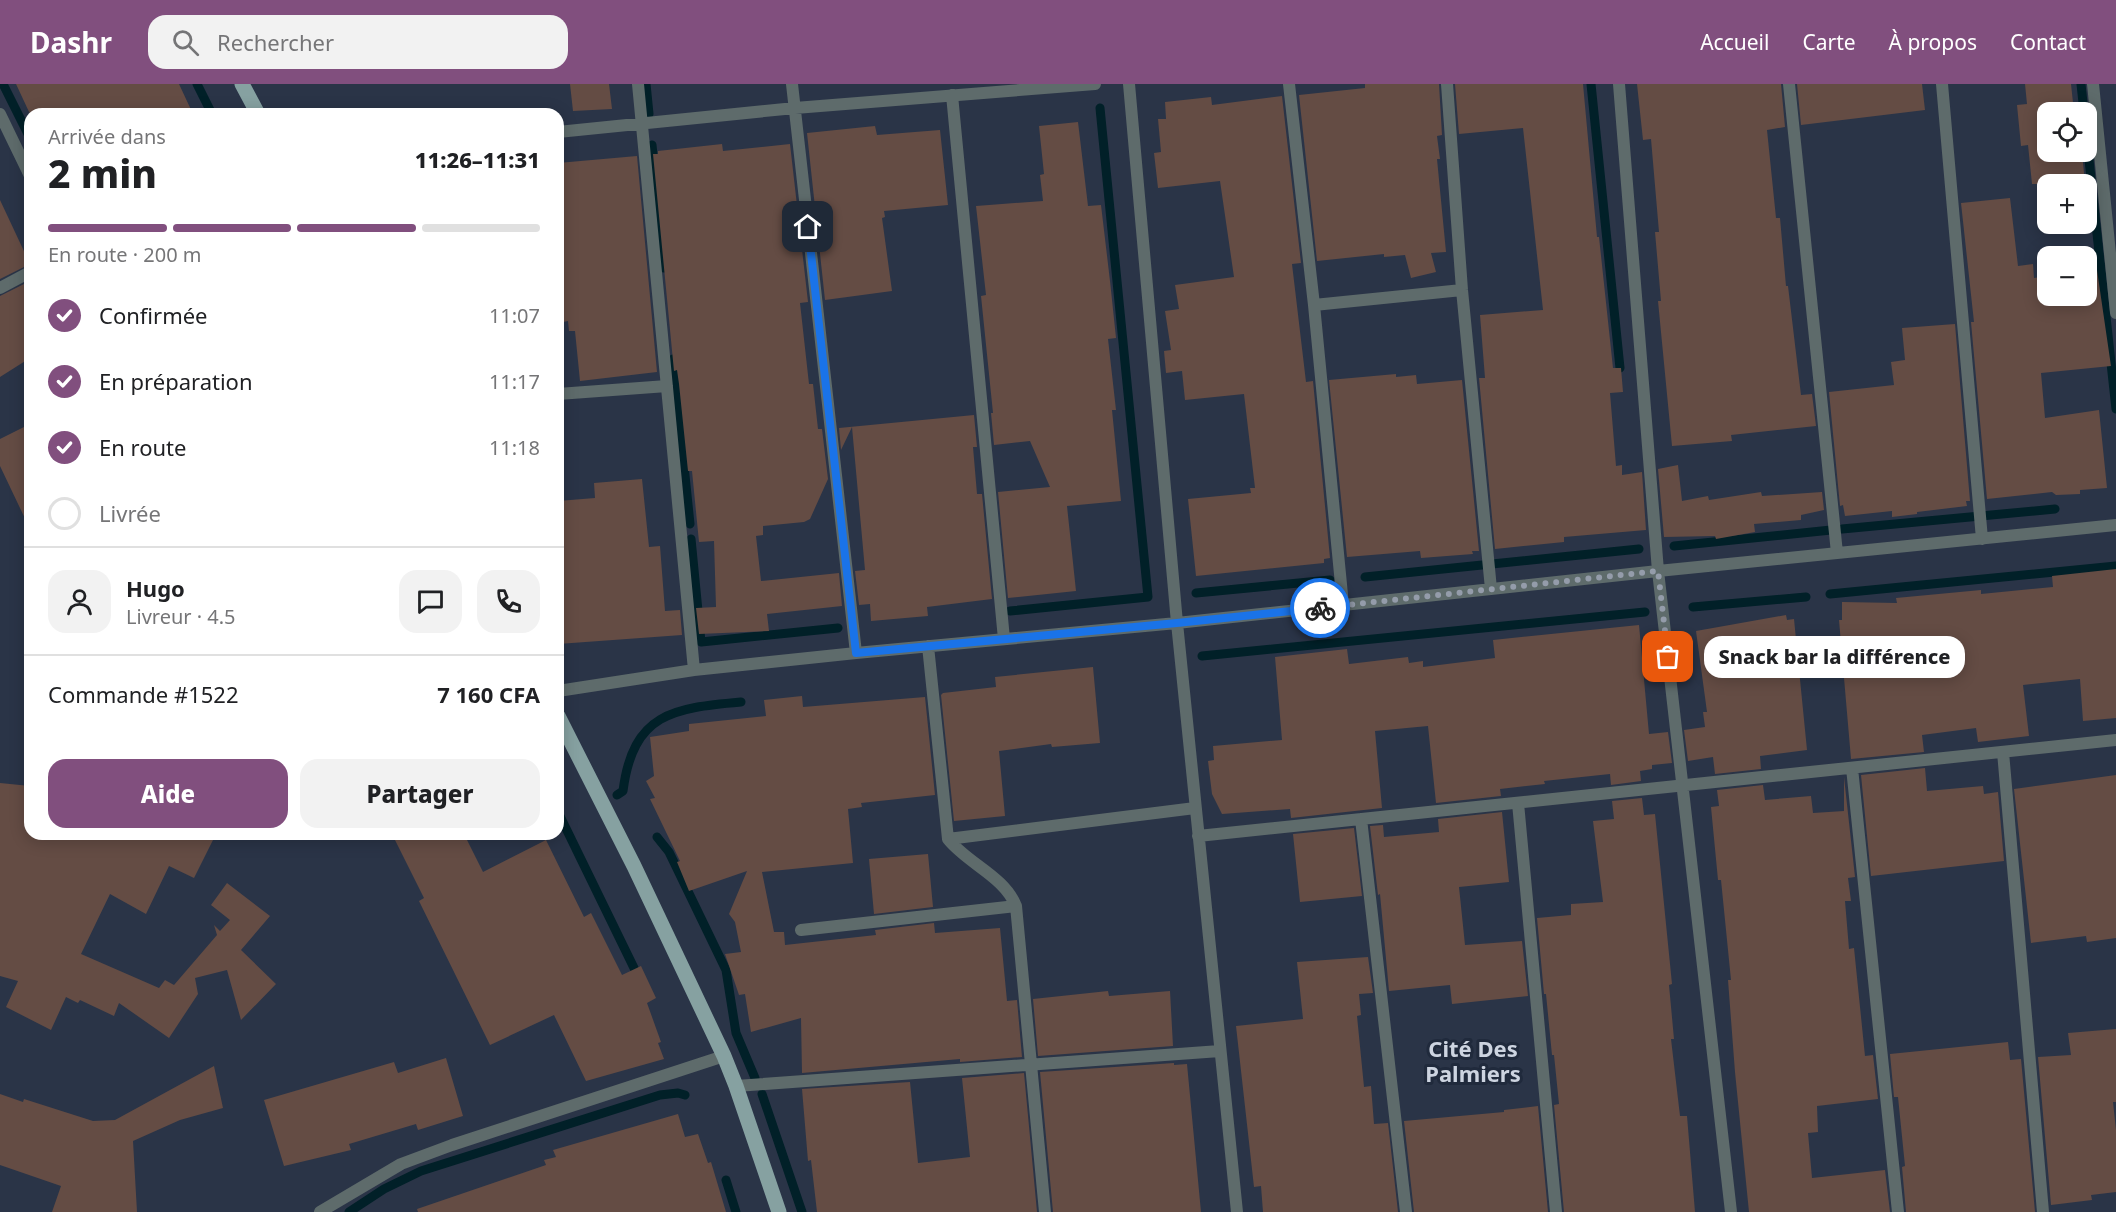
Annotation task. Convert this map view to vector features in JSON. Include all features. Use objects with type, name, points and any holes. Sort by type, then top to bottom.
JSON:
[{"type":"main road","points":[[242,84],[255,108]]},
{"type":"main road","points":[[564,728],[634,866],[724,1056],[779,1212]]},
{"type":"street","points":[[638,84],[694,670]]},
{"type":"street","points":[[792,84],[856,653]]},
{"type":"street","points":[[564,131],[795,108],[1095,84]]},
{"type":"street","points":[[1129,84],[1177,623],[1237,1212]]},
{"type":"street","points":[[1289,84],[1314,305],[1343,605]]},
{"type":"street","points":[[1447,84],[1462,290],[1491,589]]},
{"type":"street","points":[[1619,84],[1658,571],[1731,1212]]},
{"type":"street","points":[[1789,84],[1837,553]]},
{"type":"street","points":[[1942,84],[1982,539]]},
{"type":"street","points":[[2093,84],[2116,313]]},
{"type":"street","points":[[952,95],[1004,639]]},
{"type":"street","points":[[0,114],[24,164]]},
{"type":"street","points":[[0,288],[24,275]]},
{"type":"street","points":[[1314,305],[1462,290]]},
{"type":"street","points":[[564,394],[667,386]]},
{"type":"street","points":[[564,690],[694,670],[1177,623],[2116,525]]},
{"type":"street","points":[[928,646],[948,839],[956,849],[1004,886],[1012,895],[1016,906],[1046,1212]]},
{"type":"street","points":[[1198,836],[2116,740]]},
{"type":"street","points":[[2003,752],[2043,1212]]},
{"type":"street","points":[[1852,768],[1898,1212]]},
{"type":"street","points":[[1518,803],[1556,1212]]},
{"type":"street","points":[[948,839],[1195,808]]},
{"type":"street","points":[[1361,819],[1406,1212]]},
{"type":"street","points":[[801,930],[1016,906]]},
{"type":"street","points":[[736,1086],[1220,1051]]},
{"type":"street","points":[[320,1212],[401,1164],[452,1144],[724,1056]]},
{"type":"building","points":[[16,84],[179,84],[190,108],[27,108]]},
{"type":"building","points":[[570,84],[609,84],[612,109],[573,111]]},
{"type":"building","points":[[1365,84],[1439,84],[1442,135],[1437,136],[1440,159],[1437,159],[1446,252],[1431,253],[1436,272],[1411,278],[1405,255],[1384,257],[1384,254],[1317,261],[1299,95],[1365,88]]},
{"type":"building","points":[[1455,84],[1583,84],[1597,237],[1599,237],[1613,368],[1621,368],[1623,392],[1610,393],[1616,466],[1622,465],[1622,475],[1642,472],[1646,530],[1564,537],[1564,542],[1495,549],[1479,378],[1485,378],[1480,315],[1543,310],[1523,128],[1459,134]]},
{"type":"building","points":[[1637,84],[1781,84],[1785,127],[1767,130],[1776,218],[1780,218],[1786,286],[1788,286],[1801,395],[1812,394],[1816,426],[1731,435],[1732,441],[1672,446],[1658,301],[1661,301],[1655,232],[1659,232],[1651,139],[1643,140]]},
{"type":"building","points":[[1797,84],[1922,84],[1925,110],[1801,125]]},
{"type":"building","points":[[2025,84],[2071,84],[2073,102],[2037,102],[2037,162],[2083,162],[2084,174],[2037,174],[2037,184],[2032,184],[2028,145],[2021,146],[2017,105],[2027,104]]},
{"type":"building","points":[[1282,96],[1301,263],[1292,264],[1306,382],[1313,381],[1330,558],[1324,559],[1324,563],[1196,576],[1188,499],[1251,493],[1250,488],[1255,488],[1244,394],[1185,400],[1182,371],[1166,373],[1164,351],[1171,350],[1165,311],[1179,309],[1175,285],[1234,277],[1220,181],[1158,188],[1154,153],[1161,152],[1158,119],[1166,119],[1165,102],[1211,97],[1212,105]]},
{"type":"building","points":[[1078,122],[1088,206],[1101,205],[1110,281],[1116,338],[1108,339],[1116,410],[1112,410],[1121,501],[1067,506],[1076,591],[1008,598],[998,492],[1050,487],[1030,441],[994,445],[981,296],[986,295],[976,206],[1043,201],[1040,175],[1044,174],[1039,126]]},
{"type":"building","points":[[875,126],[877,135],[940,130],[948,205],[884,211],[885,217],[882,218],[892,291],[825,300],[807,133]]},
{"type":"building","points":[[722,144],[723,151],[790,144],[808,302],[800,303],[809,384],[813,384],[818,429],[822,429],[828,479],[810,519],[804,522],[763,526],[763,535],[756,536],[761,581],[839,573],[842,606],[767,614],[769,631],[699,634],[696,608],[716,607],[714,541],[699,542],[692,471],[688,471],[677,370],[674,371],[653,154],[658,154],[658,151]]},
{"type":"building","points":[[637,156],[657,372],[580,381],[575,331],[569,331],[568,321],[564,322],[564,162]]},
{"type":"building","points":[[2010,198],[2018,266],[2033,264],[2034,278],[2037,278],[2037,306],[2097,306],[2097,270],[2111,366],[2041,373],[2045,418],[2099,410],[2107,488],[2080,490],[2080,494],[2056,495],[2052,492],[1987,499],[1971,322],[1974,322],[1961,203]]},
{"type":"building","points":[[0,200],[24,251],[24,267],[0,279]]},
{"type":"building","points":[[24,284],[24,362],[0,377],[0,296]]},
{"type":"building","points":[[1955,324],[1970,501],[1966,501],[1967,506],[1892,517],[1892,511],[1845,516],[1843,505],[1840,506],[1829,392],[1894,385],[1891,362],[1905,360],[1902,328]]},
{"type":"building","points":[[1396,374],[1396,377],[1416,375],[1417,384],[1462,380],[1479,551],[1472,551],[1473,554],[1421,558],[1420,551],[1347,557],[1329,380]]},
{"type":"building","points":[[974,415],[977,447],[973,447],[977,494],[982,494],[992,599],[927,607],[928,616],[871,621],[870,604],[859,605],[855,571],[865,570],[852,427],[841,450],[839,428]]},
{"type":"building","points":[[24,427],[24,516],[0,466],[0,439]]},
{"type":"building","points":[[1678,465],[1682,501],[1708,496],[1709,500],[1761,492],[1762,496],[1822,492],[1824,510],[1801,515],[1801,520],[1754,524],[1755,532],[1716,539],[1715,536],[1664,537],[1658,469]]},
{"type":"building","points":[[642,479],[649,547],[660,546],[665,611],[680,610],[682,635],[564,644],[564,501],[595,498],[594,483]]},
{"type":"building","points":[[2116,569],[2116,718],[2083,721],[2080,679],[2023,685],[2029,736],[1978,742],[1976,728],[1922,735],[1924,752],[1851,759],[1839,620],[1842,620],[1842,602],[1897,603],[1896,598],[1981,590],[1981,594],[2053,587],[2052,576]]},
{"type":"building","points":[[1786,615],[1787,620],[1794,619],[1807,750],[1760,756],[1761,769],[1715,774],[1713,757],[1688,761],[1684,730],[1705,727],[1703,712],[1707,712],[1696,631]]},
{"type":"building","points":[[1639,625],[1649,734],[1668,732],[1672,763],[1652,765],[1652,769],[1640,771],[1641,781],[1611,785],[1610,774],[1544,781],[1545,784],[1500,789],[1501,796],[1436,803],[1428,726],[1375,731],[1382,808],[1291,818],[1290,809],[1222,814],[1212,794],[1208,761],[1214,760],[1213,746],[1282,740],[1275,657],[1347,649],[1349,664],[1408,657],[1409,663],[1423,661],[1423,667],[1495,658],[1493,640]]},
{"type":"building","points":[[1093,667],[1100,743],[1052,747],[1051,744],[999,751],[1005,816],[954,821],[941,695],[996,687],[995,677]]},
{"type":"building","points":[[802,696],[803,707],[925,697],[935,795],[861,803],[862,807],[848,809],[853,863],[762,872],[774,932],[784,932],[785,945],[876,935],[875,930],[934,923],[935,933],[1000,928],[1007,1001],[1017,1000],[1022,1057],[960,1062],[960,1059],[802,1073],[801,1018],[751,1032],[745,994],[739,995],[725,954],[741,952],[735,922],[729,914],[747,871],[689,891],[677,862],[680,861],[650,799],[655,798],[646,781],[654,776],[650,737],[689,731],[689,724],[766,716],[764,700]]},
{"type":"building","points":[[1925,768],[1927,791],[1983,786],[1984,794],[1998,792],[2004,861],[1871,876],[1861,775]]},
{"type":"building","points":[[2116,775],[2116,938],[2087,942],[2086,936],[2031,943],[2014,789]]},
{"type":"building","points":[[1844,777],[1855,877],[1848,878],[1851,901],[1845,901],[1849,949],[1854,948],[1865,1056],[1873,1055],[1878,1099],[1817,1106],[1818,1132],[1808,1133],[1812,1178],[1885,1170],[1890,1212],[1749,1212],[1735,1072],[1728,980],[1731,980],[1711,807],[1719,806],[1717,790],[1763,785],[1765,800],[1811,796],[1813,813],[1844,811]]},
{"type":"building","points":[[0,783],[24,785],[24,840],[213,840],[194,878],[169,866],[146,914],[110,894],[81,954],[159,988],[165,980],[174,985],[217,935],[214,925],[220,931],[230,920],[211,905],[227,883],[270,916],[241,950],[276,984],[241,1020],[227,970],[195,978],[198,994],[169,1038],[119,1003],[114,1016],[80,1000],[78,1003],[66,997],[51,1030],[6,1007],[18,981],[0,976]]},
{"type":"building","points":[[1642,798],[1644,815],[1655,814],[1672,984],[1669,985],[1674,1039],[1671,1039],[1680,1116],[1687,1116],[1695,1212],[1564,1212],[1554,1105],[1559,1104],[1546,994],[1544,994],[1537,918],[1571,915],[1571,904],[1603,902],[1593,821],[1614,819],[1612,801]]},
{"type":"building","points":[[1502,812],[1509,882],[1459,887],[1465,945],[1522,941],[1528,996],[1452,1004],[1450,985],[1389,991],[1380,894],[1378,895],[1370,826],[1383,825],[1384,837],[1439,832],[1438,819]]},
{"type":"building","points":[[1354,828],[1362,896],[1300,902],[1293,834]]},
{"type":"building","points":[[395,840],[467,840],[483,872],[546,840],[584,917],[591,913],[622,975],[641,966],[656,998],[647,1003],[661,1042],[658,1043],[664,1059],[586,1081],[554,1015],[490,1045],[419,901],[424,898]]},
{"type":"building","points":[[928,854],[933,907],[874,914],[869,859]]},
{"type":"building","points":[[1368,957],[1373,993],[1359,994],[1361,1015],[1357,1016],[1364,1087],[1371,1086],[1374,1124],[1388,1123],[1398,1212],[1263,1212],[1261,1186],[1254,1187],[1236,1026],[1303,1019],[1297,962]]},
{"type":"building","points":[[1108,991],[1109,996],[1170,991],[1173,1046],[1038,1056],[1033,999]]},
{"type":"building","points":[[2116,1029],[2116,1102],[2113,1102],[2116,1130],[2116,1192],[2091,1195],[2092,1200],[2051,1205],[2038,1057],[2071,1055],[2068,1033]]},
{"type":"building","points":[[2008,1042],[2010,1060],[2021,1059],[2035,1212],[1906,1212],[1902,1167],[1905,1166],[1898,1097],[1894,1097],[1890,1054]]},
{"type":"building","points":[[446,1058],[463,1116],[418,1130],[416,1124],[349,1144],[351,1150],[284,1166],[264,1100],[394,1062],[398,1073]]},
{"type":"building","points":[[1174,1063],[1174,1065],[1187,1064],[1201,1212],[1053,1212],[1040,1072]]},
{"type":"building","points":[[214,1066],[223,1108],[180,1120],[133,1141],[137,1212],[52,1212],[61,1186],[0,1165],[0,1094],[23,1102],[24,1099],[93,1121],[115,1120]]},
{"type":"building","points":[[1024,1073],[1037,1212],[817,1212],[811,1160],[808,1161],[802,1089],[910,1082],[918,1163],[970,1157],[962,1078]]},
{"type":"building","points":[[1538,1106],[1548,1212],[1414,1212],[1404,1121],[1504,1112],[1504,1110]]},
{"type":"building","points":[[678,1114],[685,1137],[698,1134],[708,1163],[711,1162],[726,1212],[418,1212],[417,1209],[546,1165],[544,1160],[556,1157],[553,1150]]},
{"type":"waterway","points":[[3,84],[24,126]]},
{"type":"waterway","points":[[197,84],[209,108]]},
{"type":"waterway","points":[[646,84],[649,114]]},
{"type":"waterway","points":[[1591,84],[1620,368]]},
{"type":"waterway","points":[[2081,84],[2083,102]]},
{"type":"waterway","points":[[1010,611],[1148,597],[1100,108]]},
{"type":"waterway","points":[[652,145],[664,268]]},
{"type":"waterway","points":[[2089,162],[2116,409]]},
{"type":"waterway","points":[[673,359],[690,524]]},
{"type":"waterway","points":[[1842,529],[2055,509]]},
{"type":"waterway","points":[[1674,546],[1831,530]]},
{"type":"waterway","points":[[691,539],[701,642],[838,628]]},
{"type":"waterway","points":[[1365,577],[1639,549]]},
{"type":"waterway","points":[[1830,594],[2116,566]]},
{"type":"waterway","points":[[1196,593],[1330,580]]},
{"type":"waterway","points":[[1693,607],[1806,597]]},
{"type":"waterway","points":[[1202,656],[1645,612]]},
{"type":"waterway","points":[[617,795],[623,791],[628,765],[636,745],[647,730],[660,720],[676,712],[695,707],[741,702]]},
{"type":"waterway","points":[[564,824],[634,968]]},
{"type":"waterway","points":[[657,837],[669,852],[726,970],[736,1033],[755,1078]]},
{"type":"waterway","points":[[349,1212],[384,1189],[421,1171],[660,1095],[678,1093],[685,1095]]},
{"type":"waterway","points":[[762,1094],[802,1212]]},
{"type":"waterway","points":[[726,1180],[736,1212]]},
{"type":"way so far","points":[[1320,608],[1658,571],[1668,657]]},
{"type":"place","name":"Snack bar la différence","points":[[1668,657]]},
{"type":"district","name":"Cité Des Palmiers","points":[[1473,1060]]},
{"type":"route","points":[[808,227],[856,653],[1320,608]]}]
